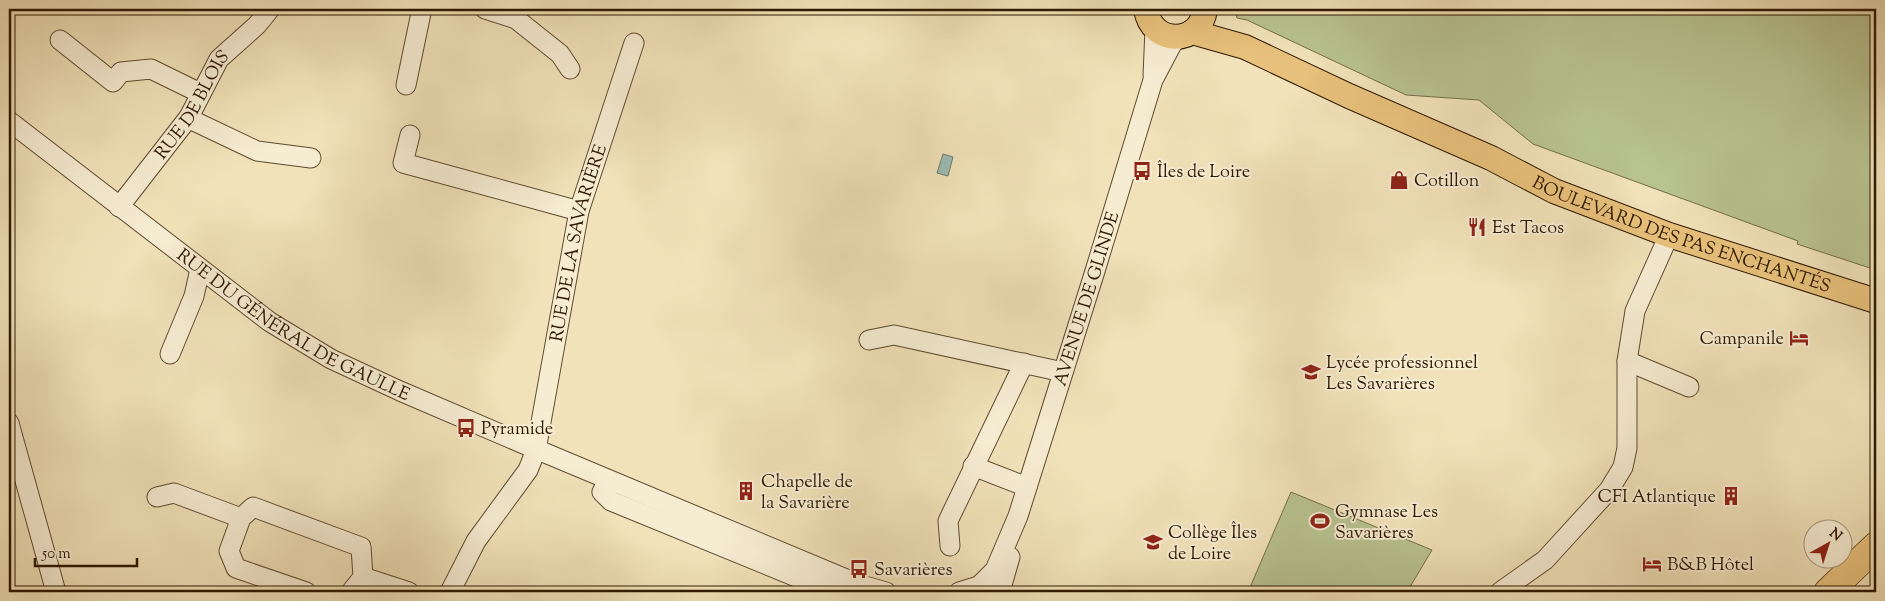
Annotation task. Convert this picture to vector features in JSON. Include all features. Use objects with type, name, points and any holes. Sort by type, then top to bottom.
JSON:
[{"type":"highway","points":[[1828,592],[1876,546]]},
{"type":"main road","points":[[1151,19],[1166,35],[1195,22]]},
{"type":"main road","name":"BOULEVARD DES PAS ENCHANTÉS","points":[[1195,22],[1349,96],[1491,158],[1554,190],[1669,235],[1876,301]]},
{"type":"main road","name":"BOULEVARD DES PAS ENCHANTÉS","points":[[1491,158],[1558,180],[1692,231],[1876,289]]},
{"type":"street","name":"RUE DE BLOIS","points":[[119,207],[189,117],[219,59],[257,25],[270,9]]},
{"type":"street","points":[[485,9],[518,14],[560,54],[570,69]]},
{"type":"street","points":[[406,85],[422,10]]},
{"type":"street","name":"AVENUE DE GLINDE","points":[[1151,19],[1153,80]]},
{"type":"street","name":"AVENUE DE GLINDE","points":[[1000,592],[1018,516],[1094,276],[1153,80],[1165,56],[1195,22]]},
{"type":"street","points":[[60,40],[113,82],[121,72],[151,69],[200,93]]},
{"type":"street","name":"RUE DE LA SAVARIÈRE","points":[[450,592],[476,542],[528,470],[536,450],[580,211],[634,43]]},
{"type":"street","points":[[189,117],[257,151],[311,158]]},
{"type":"street","name":"RUE DU GÉNÉRAL DE GAULLE","points":[[9,121],[270,322],[331,360],[536,450],[875,591]]},
{"type":"street","points":[[410,135],[403,163],[580,211]]},
{"type":"street","points":[[1500,592],[1545,560],[1609,490],[1622,467],[1627,448],[1627,361],[1635,311],[1669,235]]},
{"type":"street","points":[[170,354],[194,296],[200,269]]},
{"type":"street","points":[[869,340],[894,334],[1063,372]]},
{"type":"street","points":[[1627,361],[1689,387]]},
{"type":"street","points":[[950,546],[948,521],[1024,363]]},
{"type":"street","points":[[9,423],[56,592]]},
{"type":"street","points":[[973,466],[1027,487]]},
{"type":"street","points":[[608,480],[602,492],[611,501],[833,592]]},
{"type":"street","points":[[157,497],[174,493],[241,518]]},
{"type":"street","points":[[306,592],[236,568],[229,551],[241,518],[253,507],[361,546],[363,578],[351,592]]},
{"type":"street","name":"AVENUE DE GLINDE","points":[[975,591],[995,570],[1018,516]]},
{"type":"street","points":[[363,578],[409,592]]},
{"type":"green space","points":[[1235,9],[1876,9],[1876,270],[1797,244],[1798,241],[1533,144],[1479,100],[1406,95],[1247,20],[1237,18]]},
{"type":"green space","name":"Gymnase Les Savarières","points":[[1291,492],[1432,550],[1407,592],[1248,592]]},
{"type":"water","points":[[943,154],[953,157],[948,176],[937,173]]},
{"type":"place","name":"Îles de Loire","points":[[1142,171]]},
{"type":"place","name":"Cotillon","points":[[1399,180]]},
{"type":"place","name":"Est Tacos","points":[[1477,227]]},
{"type":"place","name":"Campanile","points":[[1799,338]]},
{"type":"place","name":"Lycée professionnel Les Savarières","points":[[1311,372]]},
{"type":"place","name":"Pyramide","points":[[466,428]]},
{"type":"place","name":"Chapelle de la Savarière","points":[[746,491]]},
{"type":"place","name":"CFI Atlantique","points":[[1731,496]]},
{"type":"place","name":"Gymnase Les Savarières","points":[[1320,521]]},
{"type":"place","name":"Collège Îles de Loire","points":[[1153,542]]},
{"type":"place","name":"B&B Hôtel","points":[[1652,564]]},
{"type":"place","name":"Savarières","points":[[859,569]]}]
